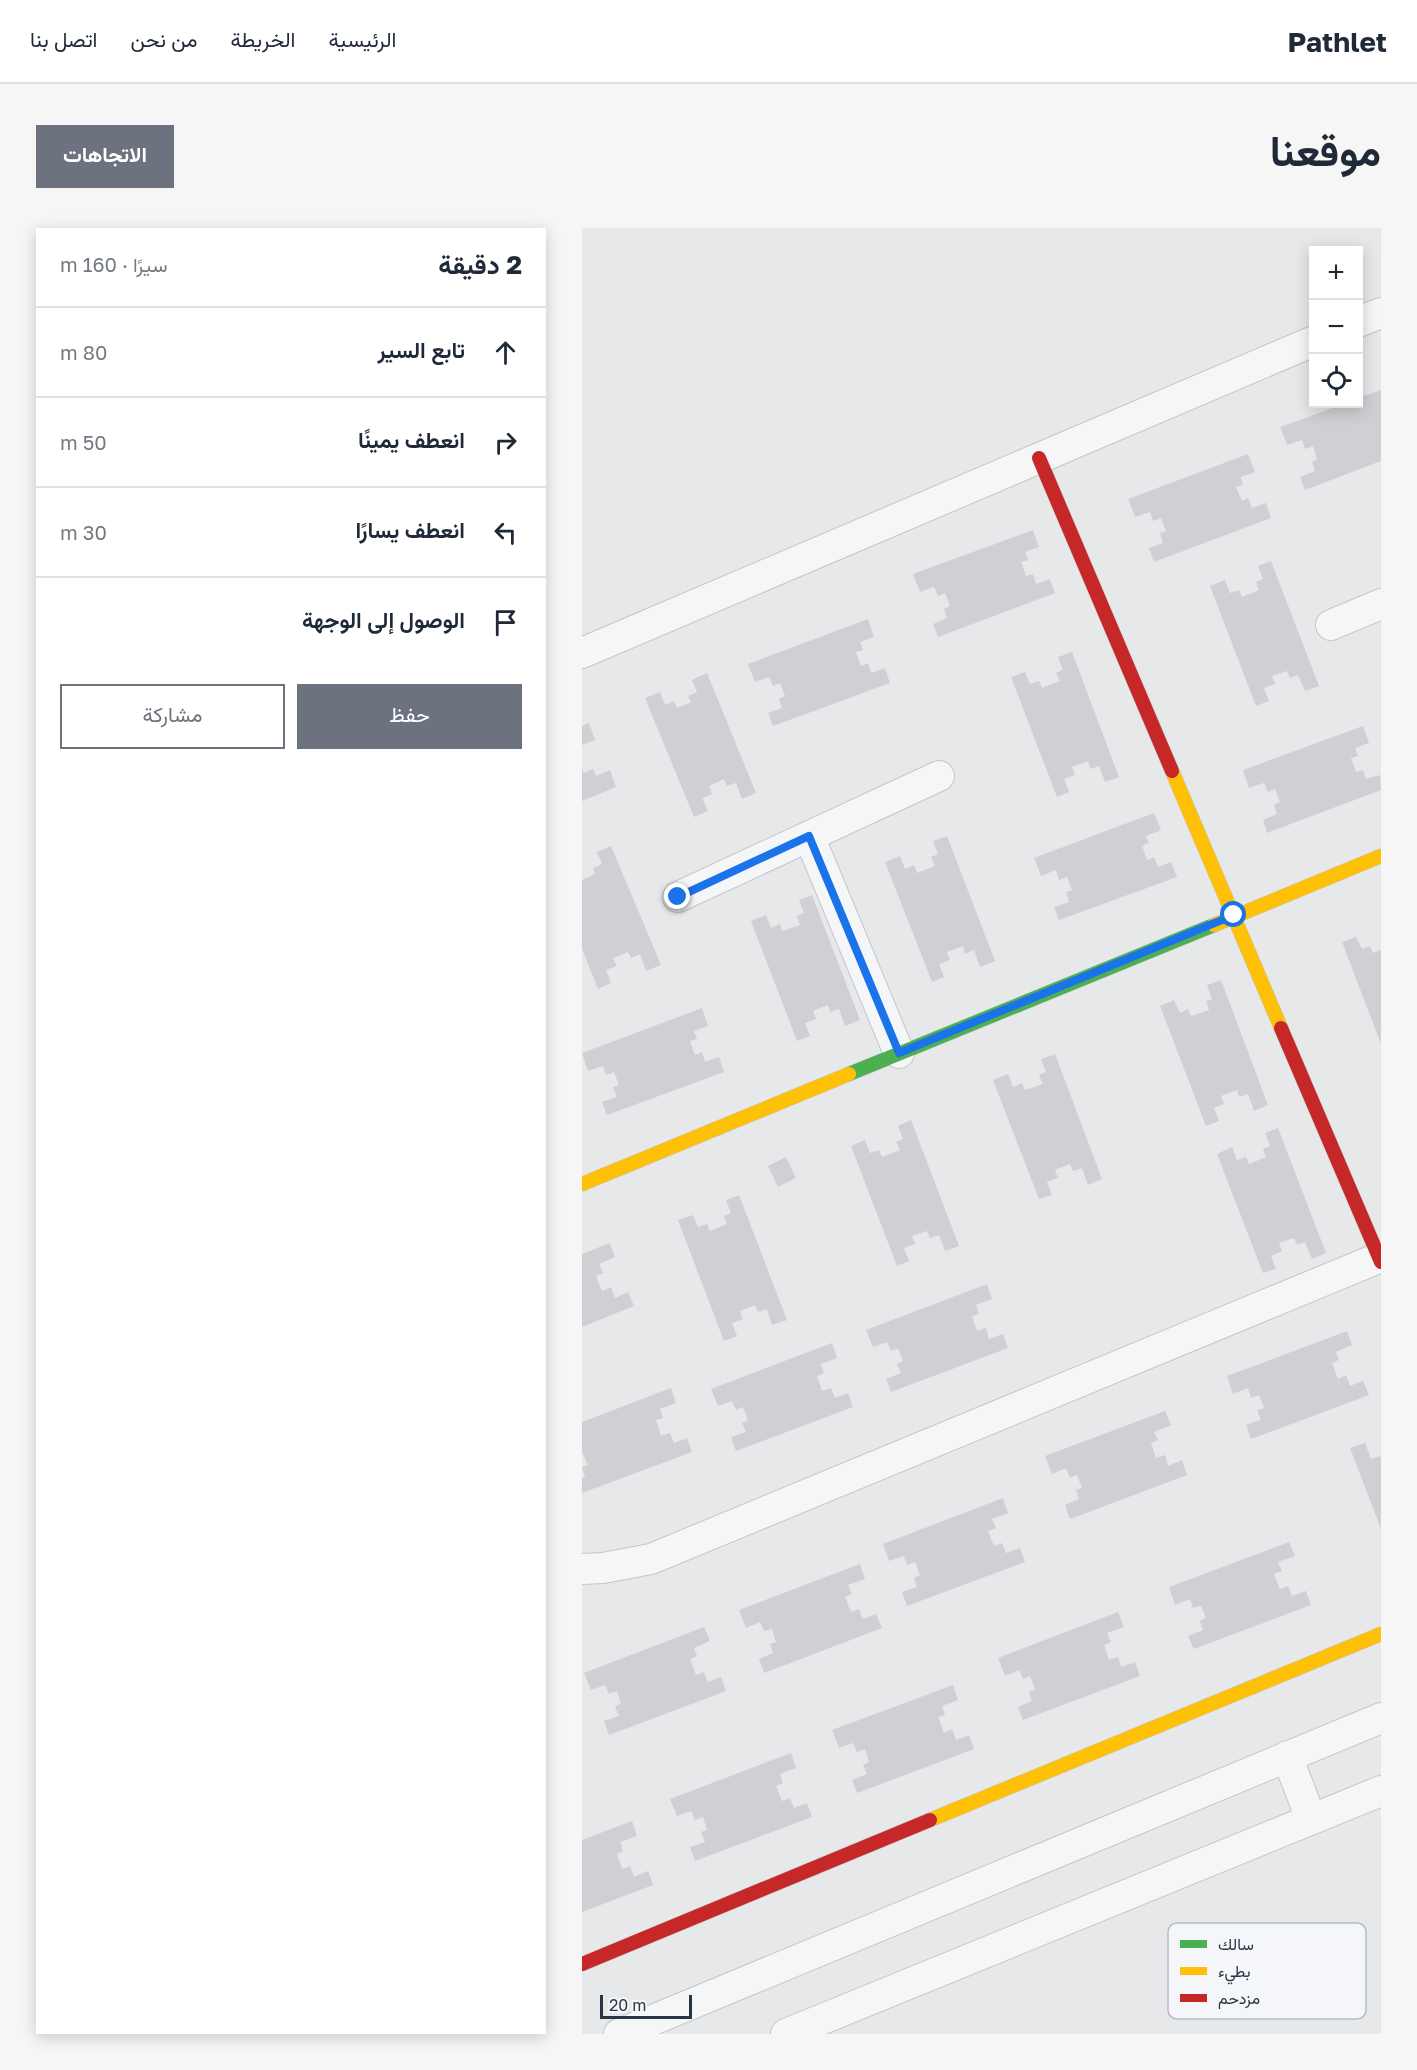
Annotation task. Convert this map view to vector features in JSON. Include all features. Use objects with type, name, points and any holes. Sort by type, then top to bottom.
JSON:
[{"type":"street","points":[[1363,320],[1381,313]]},
{"type":"street","points":[[582,653],[1309,343]]},
{"type":"street","points":[[582,1569],[603,1568],[651,1558],[1380,1259],[1039,458]]},
{"type":"street","points":[[1331,625],[1381,604]]},
{"type":"street","points":[[678,897],[939,776]]},
{"type":"street","points":[[809,836],[899,1053]]},
{"type":"street","points":[[582,1184],[1381,856]]},
{"type":"street","points":[[582,1964],[1381,1634]]},
{"type":"street","points":[[619,2034],[1381,1718]]},
{"type":"street","points":[[1287,1756],[1311,1819]]},
{"type":"street","points":[[786,2034],[1381,1791]]},
{"type":"building","points":[[1381,390],[1381,461],[1305,490],[1300,477],[1315,471],[1312,462],[1317,459],[1313,446],[1305,449],[1302,440],[1287,445],[1280,427],[1333,408],[1363,408],[1363,396]]},
{"type":"building","points":[[1248,454],[1255,472],[1241,477],[1243,485],[1236,487],[1242,501],[1248,498],[1252,508],[1266,503],[1271,518],[1154,562],[1149,548],[1163,543],[1160,533],[1166,531],[1161,518],[1153,521],[1150,512],[1135,517],[1128,499]]},
{"type":"building","points":[[1033,530],[1039,547],[1025,552],[1028,560],[1021,562],[1026,576],[1033,574],[1036,584],[1050,579],[1055,593],[938,637],[933,624],[947,618],[944,609],[950,606],[945,593],[938,596],[934,587],[920,592],[913,574]]},
{"type":"building","points":[[1271,561],[1319,686],[1305,691],[1298,675],[1290,678],[1287,671],[1272,676],[1275,684],[1264,688],[1269,701],[1256,706],[1210,586],[1225,580],[1230,593],[1239,590],[1242,597],[1259,590],[1256,582],[1263,579],[1258,566]]},
{"type":"building","points":[[868,619],[874,637],[860,642],[863,650],[856,652],[861,666],[868,663],[871,673],[885,668],[890,683],[773,726],[768,713],[782,708],[779,699],[785,696],[780,683],[773,686],[769,677],[755,682],[748,664]]},
{"type":"building","points":[[1072,652],[1119,777],[1105,782],[1099,766],[1090,769],[1088,761],[1072,767],[1075,775],[1064,779],[1069,792],[1057,797],[1011,677],[1025,672],[1030,684],[1039,681],[1042,688],[1060,681],[1056,673],[1063,670],[1058,657]]},
{"type":"building","points":[[707,673],[756,793],[742,799],[736,783],[727,786],[724,779],[709,786],[712,794],[702,798],[708,811],[694,817],[645,698],[660,692],[665,705],[674,701],[677,708],[691,702],[688,696],[697,692],[692,680]]},
{"type":"building","points":[[589,723],[595,740],[582,745],[582,726]]},
{"type":"building","points":[[1363,726],[1369,743],[1355,748],[1358,756],[1351,758],[1356,772],[1363,770],[1366,779],[1380,775],[1381,790],[1267,833],[1263,820],[1277,814],[1274,805],[1280,802],[1275,789],[1268,792],[1264,783],[1249,788],[1243,770]]},
{"type":"building","points":[[582,769],[584,773],[593,769],[596,776],[610,770],[616,787],[582,801]]},
{"type":"building","points":[[1154,813],[1161,830],[1146,836],[1149,843],[1142,846],[1147,860],[1154,857],[1158,867],[1171,862],[1177,877],[1059,920],[1054,907],[1069,902],[1066,892],[1072,890],[1067,877],[1059,880],[1056,870],[1041,876],[1034,858]]},
{"type":"building","points":[[947,836],[995,961],[980,967],[974,950],[965,954],[963,946],[947,952],[950,960],[939,964],[944,977],[932,982],[885,862],[900,856],[905,869],[914,865],[917,873],[935,866],[931,857],[938,854],[933,841]]},
{"type":"building","points":[[611,846],[661,965],[646,971],[640,954],[631,958],[628,952],[613,958],[617,966],[606,970],[611,983],[598,989],[582,949],[582,880],[595,874],[593,868],[602,864],[597,852]]},
{"type":"building","points":[[812,895],[860,1020],[845,1026],[839,1009],[830,1012],[828,1005],[813,1011],[816,1019],[805,1023],[810,1036],[797,1041],[751,921],[766,915],[771,928],[780,924],[782,931],[800,925],[797,916],[804,913],[799,900]]},
{"type":"building","points":[[1356,937],[1362,949],[1370,946],[1373,953],[1381,950],[1381,1044],[1342,942]]},
{"type":"building","points":[[1221,980],[1268,1105],[1254,1111],[1248,1094],[1239,1097],[1237,1090],[1221,1096],[1224,1104],[1214,1108],[1219,1121],[1206,1126],[1160,1006],[1174,1000],[1180,1013],[1188,1009],[1191,1016],[1209,1010],[1206,1001],[1212,999],[1207,985]]},
{"type":"building","points":[[702,1008],[708,1026],[694,1031],[697,1039],[690,1041],[695,1055],[702,1052],[705,1062],[719,1057],[724,1072],[607,1115],[602,1102],[617,1097],[613,1087],[619,1085],[614,1072],[606,1075],[603,1066],[588,1071],[582,1053]]},
{"type":"building","points":[[1055,1054],[1102,1179],[1088,1185],[1082,1168],[1073,1171],[1070,1164],[1055,1170],[1058,1178],[1047,1182],[1052,1195],[1039,1199],[993,1080],[1008,1074],[1013,1087],[1022,1083],[1025,1090],[1043,1084],[1039,1075],[1046,1072],[1041,1059]]},
{"type":"building","points":[[911,1120],[959,1246],[945,1251],[939,1235],[930,1238],[927,1231],[912,1236],[915,1244],[904,1248],[909,1261],[897,1266],[851,1146],[865,1140],[870,1153],[879,1150],[882,1157],[900,1150],[896,1142],[903,1139],[898,1126]]},
{"type":"building","points":[[1278,1128],[1326,1253],[1312,1259],[1305,1242],[1297,1245],[1294,1238],[1279,1243],[1282,1251],[1271,1256],[1276,1269],[1263,1273],[1217,1154],[1232,1147],[1237,1160],[1246,1157],[1249,1164],[1266,1157],[1263,1149],[1270,1146],[1265,1133]]},
{"type":"building","points":[[786,1157],[796,1178],[778,1187],[768,1166]]},
{"type":"building","points":[[739,1195],[787,1320],[772,1325],[767,1309],[758,1312],[755,1305],[740,1311],[743,1319],[732,1323],[737,1336],[724,1341],[678,1220],[693,1215],[698,1227],[707,1224],[710,1231],[727,1224],[724,1216],[731,1213],[726,1200]]},
{"type":"building","points":[[610,1243],[615,1257],[599,1264],[603,1273],[596,1276],[602,1291],[611,1287],[615,1298],[628,1292],[634,1306],[582,1327],[582,1254]]},
{"type":"building","points":[[987,1284],[992,1299],[976,1305],[979,1314],[972,1316],[977,1331],[986,1328],[989,1339],[1003,1334],[1008,1348],[891,1392],[886,1379],[901,1373],[897,1364],[903,1361],[898,1348],[891,1351],[887,1342],[873,1347],[866,1330]]},
{"type":"building","points":[[1347,1331],[1352,1345],[1336,1352],[1339,1360],[1332,1363],[1338,1379],[1346,1375],[1350,1386],[1363,1381],[1369,1395],[1251,1439],[1246,1425],[1261,1420],[1257,1410],[1264,1408],[1259,1395],[1251,1398],[1248,1388],[1233,1394],[1227,1376]]},
{"type":"building","points":[[832,1343],[837,1358],[821,1364],[824,1373],[817,1376],[822,1391],[831,1388],[835,1398],[848,1393],[853,1407],[736,1451],[731,1437],[746,1432],[742,1423],[748,1420],[743,1407],[736,1410],[732,1401],[718,1406],[711,1389]]},
{"type":"building","points":[[671,1388],[676,1403],[660,1409],[663,1418],[656,1420],[661,1436],[670,1433],[674,1443],[687,1438],[692,1452],[582,1493],[582,1478],[585,1477],[582,1467],[588,1465],[582,1452],[582,1422]]},
{"type":"building","points":[[1165,1411],[1171,1425],[1154,1432],[1158,1440],[1151,1443],[1156,1458],[1165,1455],[1168,1466],[1182,1460],[1187,1475],[1070,1519],[1065,1505],[1079,1499],[1076,1490],[1082,1488],[1077,1475],[1070,1478],[1066,1468],[1052,1474],[1045,1456]]},
{"type":"building","points":[[1365,1443],[1371,1459],[1380,1456],[1381,1459],[1381,1529],[1350,1448]]},
{"type":"building","points":[[1003,1498],[1008,1513],[992,1519],[996,1528],[988,1531],[994,1546],[1002,1543],[1006,1553],[1020,1548],[1025,1562],[907,1606],[902,1592],[917,1587],[914,1578],[920,1575],[915,1562],[907,1565],[904,1556],[889,1561],[883,1544]]},
{"type":"building","points":[[1289,1542],[1295,1556],[1278,1562],[1282,1571],[1274,1574],[1280,1589],[1288,1586],[1292,1596],[1306,1591],[1311,1605],[1194,1649],[1188,1636],[1203,1630],[1200,1621],[1206,1618],[1201,1606],[1193,1608],[1190,1599],[1175,1605],[1169,1587]]},
{"type":"building","points":[[860,1564],[865,1579],[848,1585],[852,1594],[845,1597],[851,1612],[859,1609],[863,1619],[876,1614],[882,1628],[764,1673],[759,1659],[773,1653],[770,1644],[776,1642],[772,1629],[764,1631],[760,1622],[746,1628],[739,1610]]},
{"type":"building","points":[[1118,1612],[1124,1627],[1107,1633],[1111,1642],[1104,1645],[1109,1660],[1118,1657],[1121,1667],[1135,1662],[1140,1676],[1023,1720],[1018,1707],[1032,1701],[1029,1692],[1035,1689],[1030,1676],[1023,1679],[1019,1670],[1005,1676],[998,1658]]},
{"type":"building","points":[[704,1627],[710,1641],[694,1648],[697,1656],[690,1659],[696,1675],[704,1672],[708,1682],[721,1677],[726,1691],[609,1735],[604,1721],[619,1716],[615,1706],[621,1704],[617,1691],[609,1694],[605,1685],[591,1690],[584,1673]]},
{"type":"building","points":[[953,1685],[958,1700],[942,1706],[945,1715],[938,1717],[944,1733],[952,1729],[956,1740],[969,1735],[974,1749],[857,1793],[852,1780],[867,1774],[863,1765],[869,1762],[865,1749],[857,1752],[853,1743],[839,1748],[832,1730]]},
{"type":"building","points":[[791,1753],[796,1768],[780,1774],[783,1783],[776,1786],[782,1801],[790,1798],[794,1808],[807,1803],[812,1817],[695,1861],[690,1847],[705,1842],[701,1832],[707,1830],[703,1817],[695,1820],[691,1811],[677,1816],[670,1799]]},
{"type":"building","points":[[632,1821],[637,1836],[620,1842],[623,1851],[617,1854],[622,1869],[630,1866],[634,1877],[648,1871],[653,1885],[582,1912],[582,1840]]},
{"type":"traffic: fast","points":[[849,1074],[1214,925]]},
{"type":"traffic: slow","points":[[1172,771],[1281,1028]]},
{"type":"traffic: slow","points":[[1214,925],[1381,856]]},
{"type":"traffic: slow","points":[[582,1184],[849,1074]]},
{"type":"traffic: slow","points":[[930,1820],[1381,1634]]},
{"type":"traffic: jam","points":[[1039,458],[1172,771]]},
{"type":"traffic: jam","points":[[1281,1028],[1381,1262]]},
{"type":"traffic: jam","points":[[582,1964],[930,1820]]},
{"type":"route","points":[[678,897],[809,836],[899,1053],[1234,915]]}]
